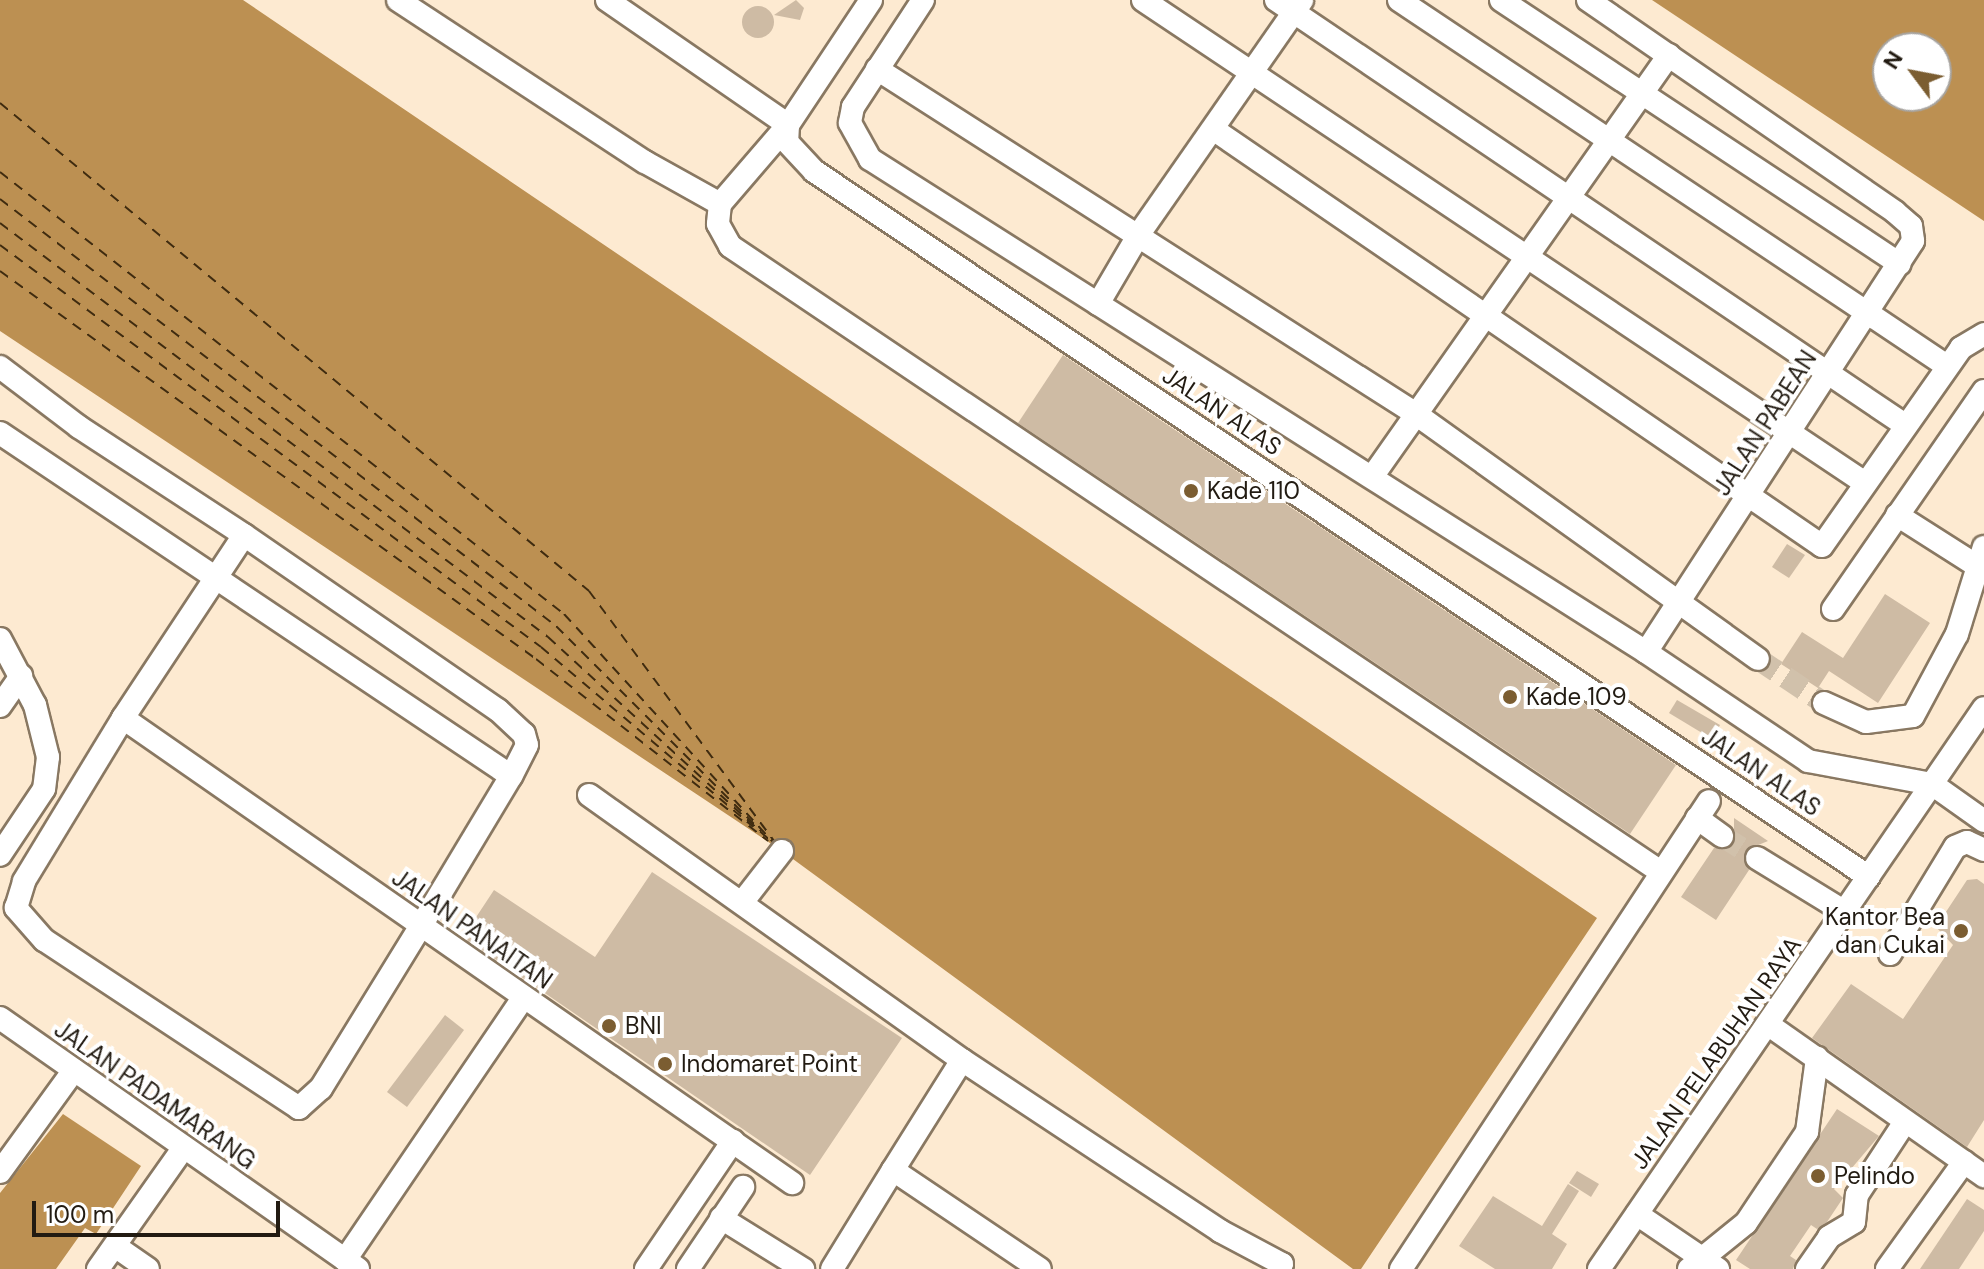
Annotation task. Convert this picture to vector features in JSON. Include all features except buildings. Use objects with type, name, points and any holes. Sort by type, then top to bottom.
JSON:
[{"type":"street","points":[[398,0],[645,162],[720,204]]},
{"type":"street","points":[[607,0],[788,125]]},
{"type":"street","points":[[871,0],[788,125],[720,204],[718,224],[730,246],[1661,872]]},
{"type":"street","points":[[923,0],[877,69],[850,123],[870,159],[1646,652],[1808,761],[1932,784],[1984,821]]},
{"type":"street","points":[[1143,0],[1523,259],[1865,483]]},
{"type":"street","points":[[1399,0],[1603,141],[1869,310],[1947,366]]},
{"type":"street","points":[[1501,0],[1900,264]]},
{"type":"street","name":"JALAN PABEAN","points":[[1588,0],[1911,226],[1913,241],[1681,605],[1646,652]]},
{"type":"street","points":[[1098,304],[1139,234],[1216,131],[1254,73],[1290,4],[1563,198],[1905,425]]},
{"type":"street","points":[[1372,477],[1413,412],[1486,315],[1603,141],[1669,55]]},
{"type":"street","points":[[877,69],[1413,412],[1758,659]]},
{"type":"street","name":"JALAN ALAS","points":[[788,125],[787,142],[814,171],[1869,877]]},
{"type":"street","points":[[1216,131],[1822,546],[1947,366],[1984,334]]},
{"type":"street","points":[[0,367],[244,535],[514,724],[527,745],[313,1101],[299,1108],[44,940],[21,920],[18,895],[123,718],[244,535]]},
{"type":"street","points":[[1833,609],[1984,391]]},
{"type":"street","points":[[0,433],[511,776]]},
{"type":"street","points":[[1824,703],[1866,722],[1913,716],[1957,634],[1980,556],[1897,515]]},
{"type":"street","points":[[0,639],[21,676],[48,757],[44,789],[0,855]]},
{"type":"street","points":[[0,706],[21,676]]},
{"type":"street","name":"JALAN PANAITAN","points":[[123,718],[792,1183]]},
{"type":"street","name":"JALAN PELABUHAN RAYA","points":[[1599,1269],[1932,784],[1981,720]]},
{"type":"street","points":[[589,795],[744,900],[962,1060],[1220,1231],[1284,1267]]},
{"type":"street","points":[[1401,1269],[1703,810],[1722,836]]},
{"type":"street","points":[[1890,954],[1955,847],[1967,842],[1984,850]]},
{"type":"street","points":[[744,900],[782,851]]},
{"type":"street","points":[[1757,858],[1845,912]]},
{"type":"street","points":[[352,1264],[524,997]]},
{"type":"street","name":"JALAN PADAMARANG","points":[[0,1018],[352,1264]]},
{"type":"street","points":[[1769,1025],[1984,1176]]},
{"type":"street","points":[[1694,1262],[1746,1223],[1807,1132],[1817,1058]]},
{"type":"street","points":[[832,1269],[962,1060]]},
{"type":"street","points":[[0,1172],[74,1070]]},
{"type":"street","points":[[1807,1269],[1829,1237],[1854,1222],[1857,1195],[1905,1122]]},
{"type":"street","points":[[646,1269],[733,1141]]},
{"type":"street","points":[[98,1269],[184,1147]]},
{"type":"street","points":[[1887,1269],[1964,1162]]},
{"type":"street","points":[[893,1170],[1040,1269]]},
{"type":"street","points":[[688,1269],[743,1187]]},
{"type":"street","points":[[1637,1214],[1694,1262],[1718,1269]]},
{"type":"street","points":[[721,1218],[803,1269]]},
{"type":"street","points":[[115,1246],[148,1269]]},
{"type":"shaded area","points":[[0,0],[243,0],[1597,918],[1361,1269],[1353,1269],[782,851],[0,331]]},
{"type":"shaded area","points":[[1652,0],[1984,0],[1984,221]]},
{"type":"shaded area","points":[[63,1114],[141,1166],[96,1234],[85,1228],[56,1269],[0,1269],[0,1193]]},
{"type":"ferry route","points":[[0,103],[589,591],[776,844]]},
{"type":"ferry route","points":[[0,172],[564,614],[773,842]]},
{"type":"ferry route","points":[[0,199],[556,626],[761,831]]},
{"type":"ferry route","points":[[0,223],[548,637],[775,845]]},
{"type":"ferry route","points":[[0,245],[541,647],[753,827]]},
{"type":"ferry route","points":[[0,271],[536,659],[768,841]]},
{"type":"tunnel","points":[[1758,659],[1824,703]]},
{"type":"tunnel","points":[[1722,836],[1757,858]]},
{"type":"place","name":"Kade 110","points":[[1191,491]]},
{"type":"place","name":"Kade 109","points":[[1510,697]]},
{"type":"place","name":"Kantor Bea dan Cukai","points":[[1961,931]]},
{"type":"place","name":"BNI","points":[[609,1026]]},
{"type":"place","name":"Indomaret Point","points":[[665,1064]]},
{"type":"place","name":"Pelindo","points":[[1818,1176]]}]
